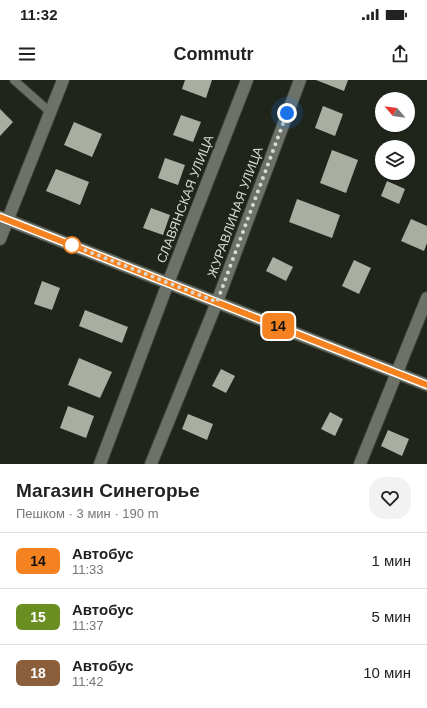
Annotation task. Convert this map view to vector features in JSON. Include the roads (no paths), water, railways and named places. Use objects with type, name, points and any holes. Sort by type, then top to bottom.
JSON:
[{"type":"street","points":[[0,239],[4,218],[63,80]]},
{"type":"street","name":"СЛАВЯНСКАЯ УЛИЦА","points":[[100,464],[168,283],[247,80]]},
{"type":"street","name":"ЖУРАВЛИНАЯ УЛИЦА","points":[[151,464],[217,302],[300,80]]},
{"type":"street","points":[[4,218],[427,385]]},
{"type":"street","points":[[360,464],[427,298]]},
{"type":"lane","points":[[14,80],[50,112]]}]
